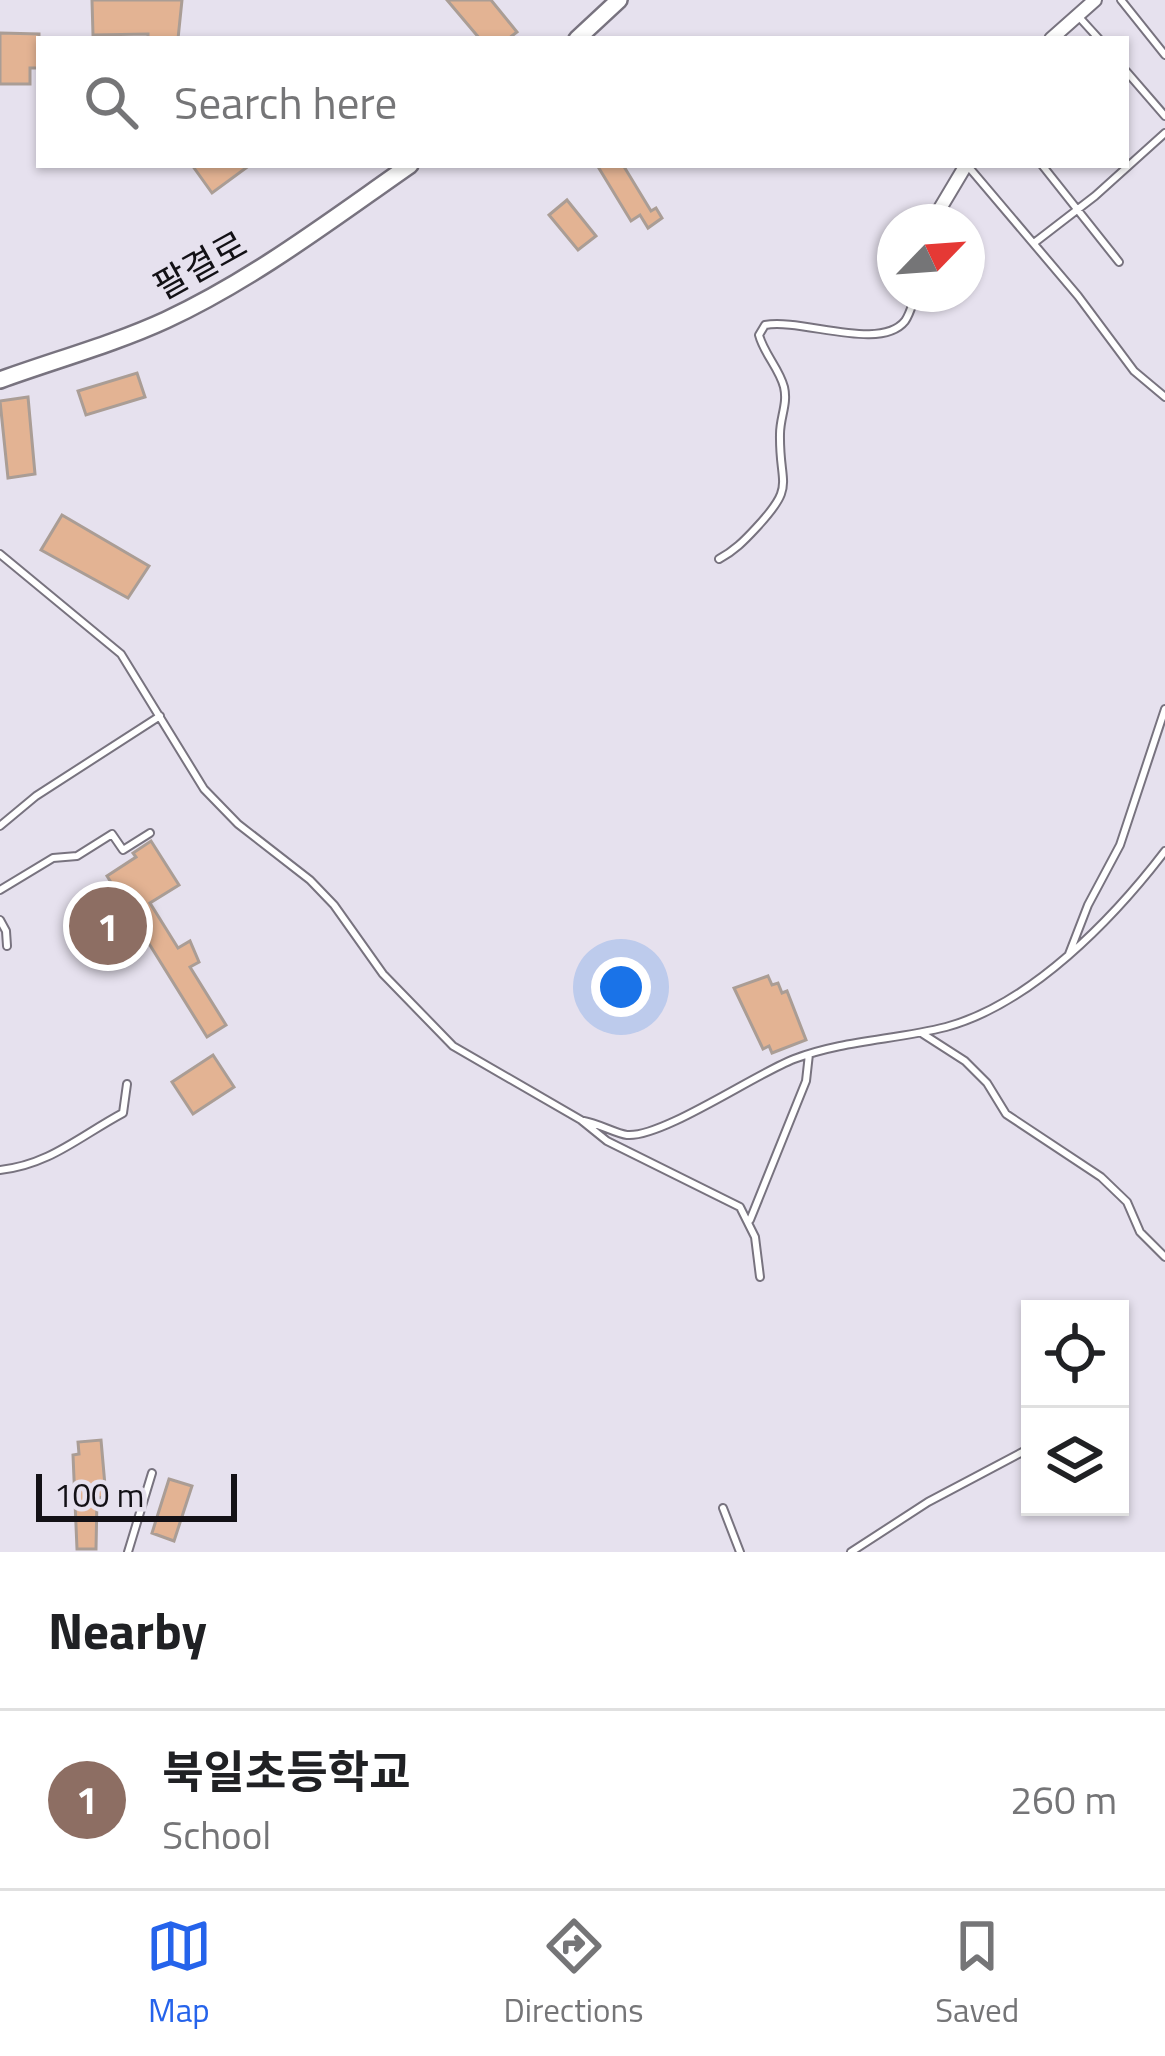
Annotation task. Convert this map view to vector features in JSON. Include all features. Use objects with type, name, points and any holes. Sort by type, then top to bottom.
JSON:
[{"type":"street","points":[[580,36],[619,0]]},
{"type":"street","points":[[1054,36],[1095,0]]},
{"type":"street","name":"팔결로","points":[[0,380],[163,322],[296,245],[406,168]]},
{"type":"street","points":[[943,204],[965,168]]},
{"type":"lane","points":[[1120,0],[1164,52]]},
{"type":"lane","points":[[1077,14],[1096,36]]},
{"type":"lane","points":[[1129,74],[1165,116]]},
{"type":"lane","points":[[1129,161],[1165,134]]},
{"type":"lane","points":[[970,168],[1134,371],[1165,397]]},
{"type":"lane","points":[[1044,168],[1119,262]]},
{"type":"lane","points":[[1034,243],[1119,169]]},
{"type":"lane","points":[[719,559],[745,541],[778,506],[783,493],[779,446],[784,388],[763,350],[759,335],[766,325],[800,323],[842,333],[885,333],[908,312]]},
{"type":"lane","points":[[0,554],[121,654],[204,789],[238,824],[310,880],[334,905],[383,974],[454,1046],[607,1141],[740,1207],[749,1221],[760,1277]]},
{"type":"lane","points":[[1067,957],[1120,845],[1165,710]]},
{"type":"lane","points":[[0,826],[35,796],[160,716]]},
{"type":"lane","points":[[0,890],[53,858],[77,856],[112,834],[122,850],[150,833]]},
{"type":"lane","points":[[580,1120],[628,1135],[698,1110],[764,1072],[808,1054],[864,1039],[920,1032],[979,1014],[1067,957],[1106,923],[1165,851]]},
{"type":"lane","points":[[0,920],[7,931],[7,946],[0,940]]},
{"type":"lane","points":[[920,1032],[965,1061],[1006,1114],[1101,1178],[1127,1202],[1140,1232],[1165,1257]]},
{"type":"lane","points":[[749,1221],[806,1082],[808,1054]]},
{"type":"lane","points":[[0,1171],[27,1168],[47,1159],[123,1113],[127,1084]]},
{"type":"lane","points":[[851,1552],[928,1502],[1021,1453]]},
{"type":"lane","points":[[128,1552],[152,1473]]},
{"type":"lane","points":[[723,1508],[740,1552]]},
{"type":"building","points":[[92,0],[182,0],[178,36],[93,35]]},
{"type":"building","points":[[447,0],[491,0],[517,32],[477,36]]},
{"type":"building","points":[[0,33],[39,34],[30,84],[0,84]]},
{"type":"building","points":[[194,168],[246,168],[212,193]]},
{"type":"building","points":[[599,168],[625,168],[651,211],[656,208],[662,218],[648,228],[640,215],[631,221]]},
{"type":"building","points":[[567,200],[596,236],[578,250],[549,215]]},
{"type":"building","points":[[137,373],[145,397],[86,415],[78,391]]},
{"type":"building","points":[[28,397],[35,474],[8,478],[0,401]]},
{"type":"building","points":[[62,515],[149,566],[128,598],[41,550]]},
{"type":"building","points":[[151,841],[179,885],[150,903],[178,948],[190,941],[199,962],[190,967],[226,1025],[207,1037],[107,876]]},
{"type":"building","points":[[768,976],[782,993],[787,991],[806,1040],[772,1053],[769,1046],[763,1049],[734,988]]},
{"type":"building","points":[[213,1055],[234,1087],[193,1114],[172,1082]]},
{"type":"building","points":[[101,1440],[106,1497],[97,1498],[96,1549],[77,1549],[73,1455],[79,1454],[78,1442]]},
{"type":"building","points":[[169,1479],[192,1486],[174,1541],[152,1533]]},
{"type":"place","name":"북일초등학교","points":[[108,926]]}]
